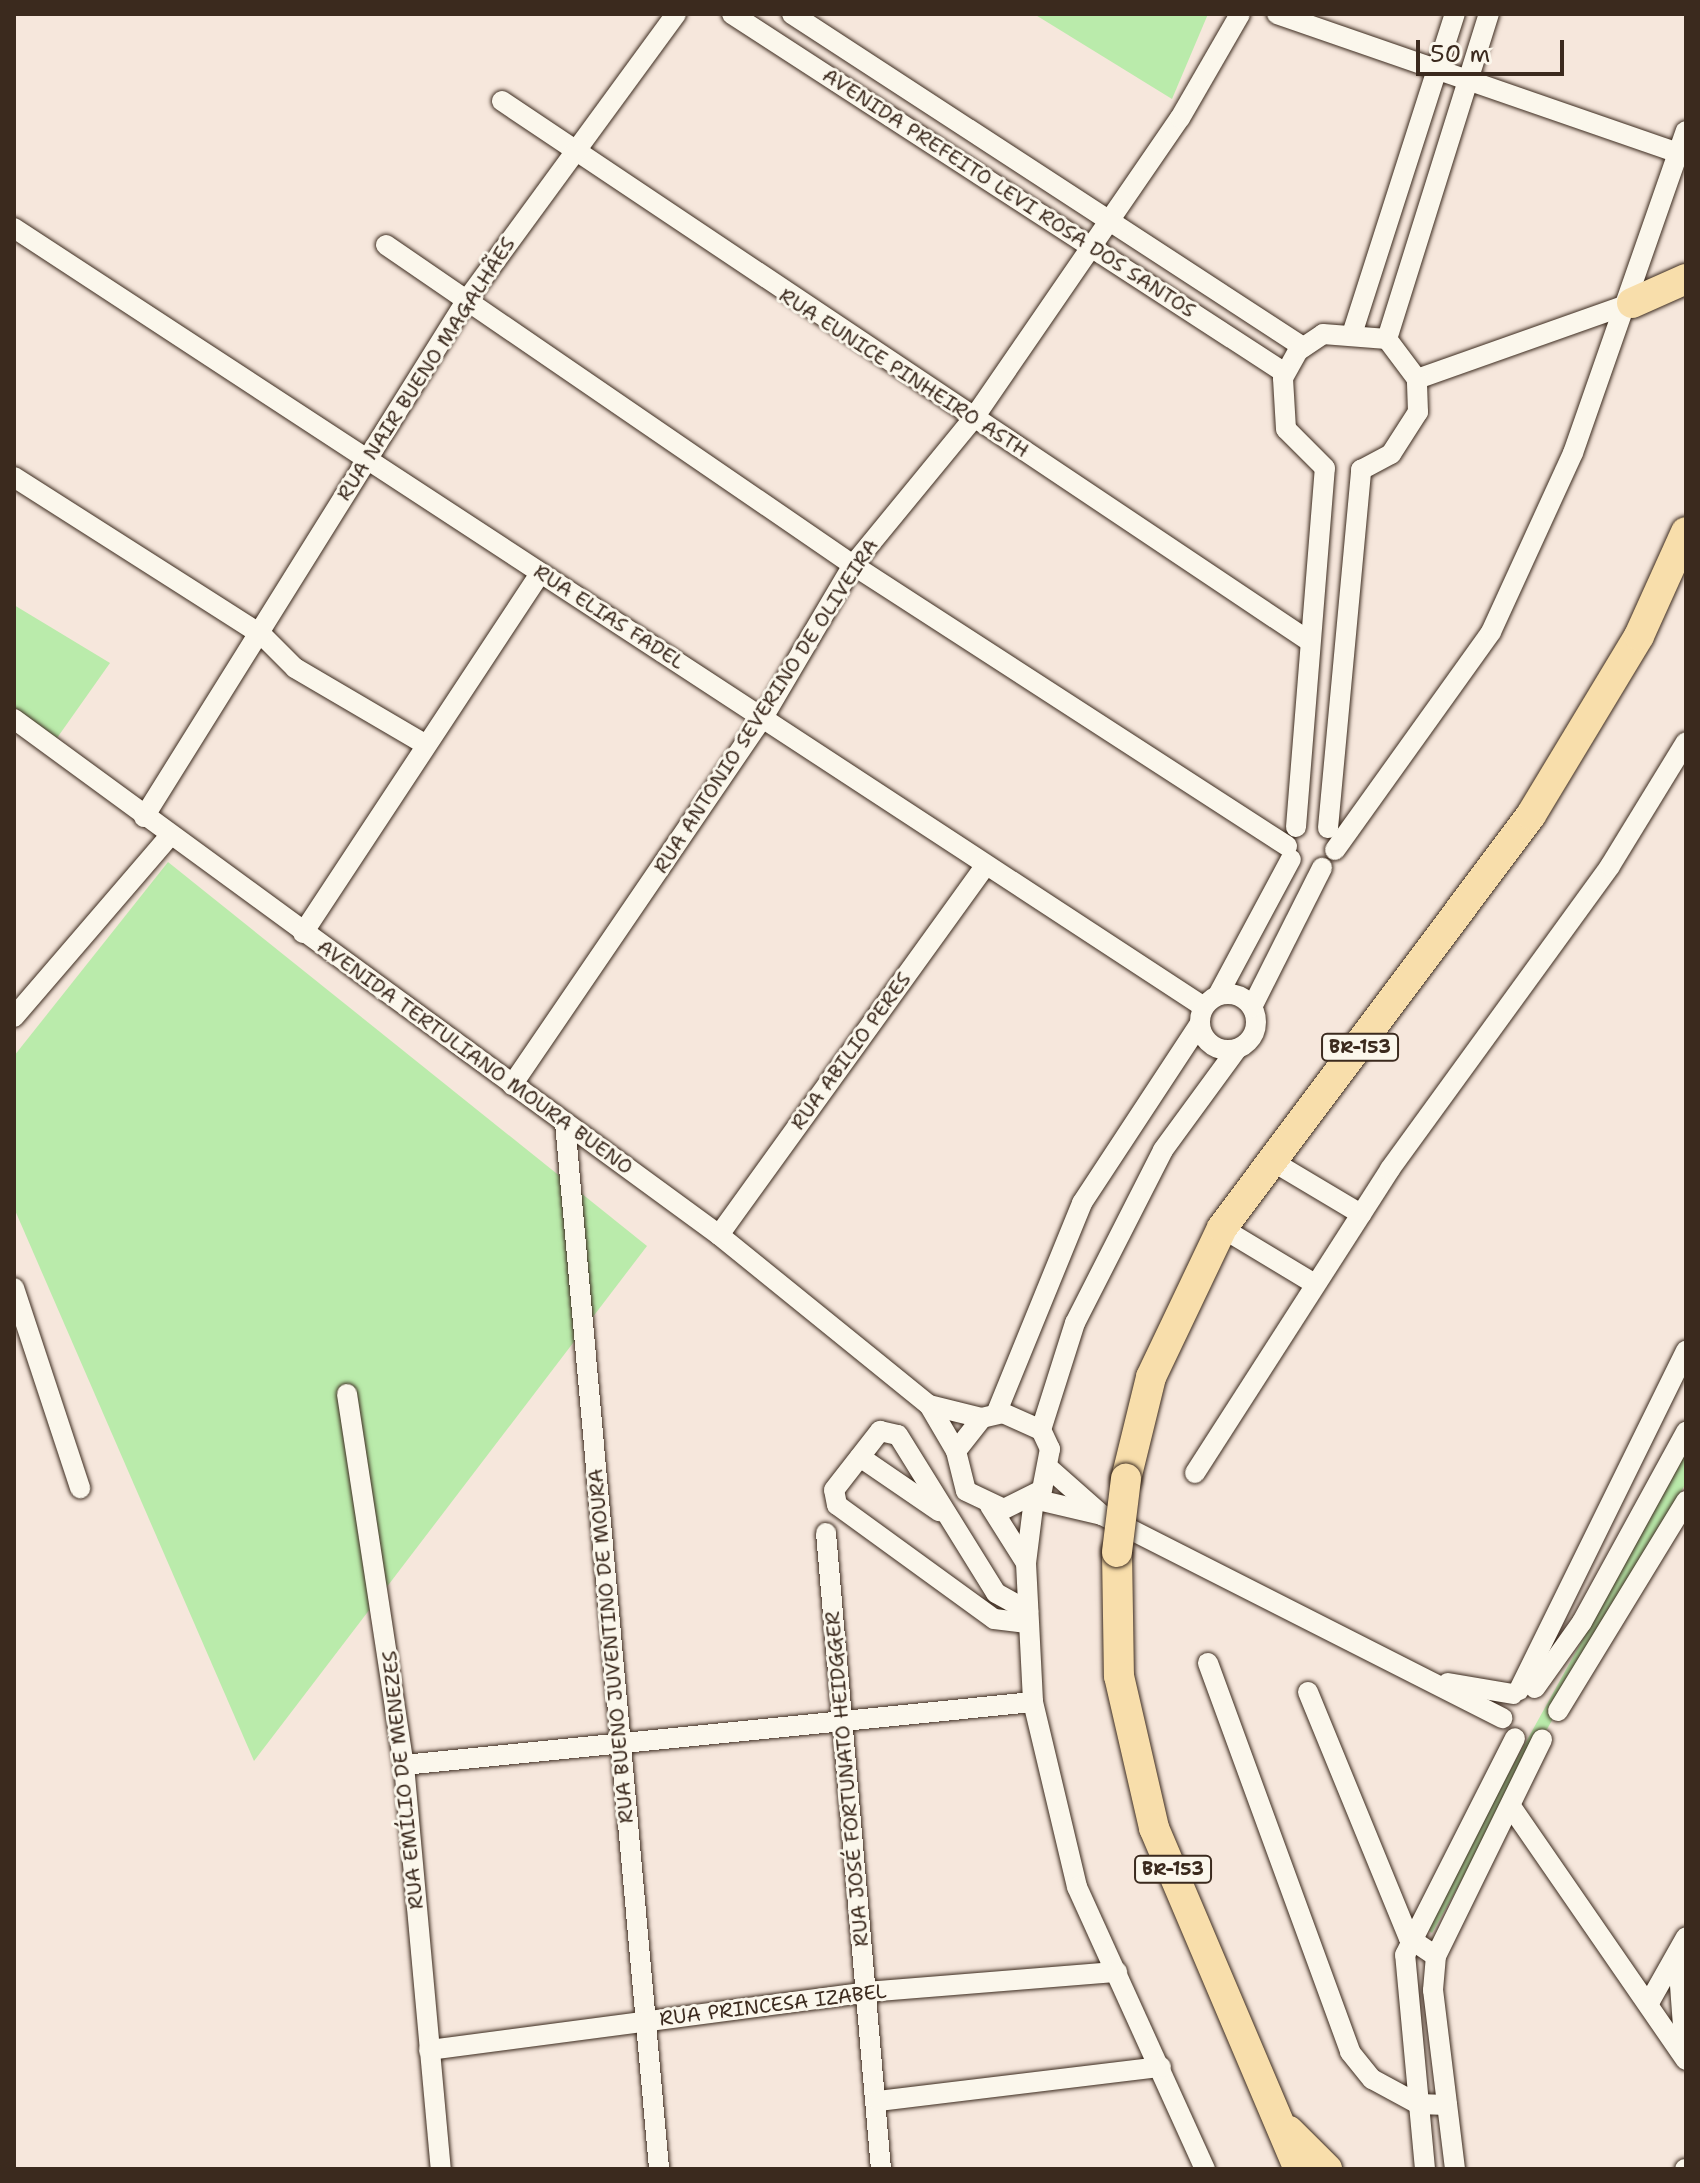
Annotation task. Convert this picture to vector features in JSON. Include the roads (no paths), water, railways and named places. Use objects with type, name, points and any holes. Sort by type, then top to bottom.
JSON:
[{"type":"highway","points":[[1632,303],[1686,279]]},
{"type":"highway","name":"BR-153","points":[[1299,2169],[1154,1828],[1119,1676],[1117,1552],[1126,1479],[1151,1377],[1222,1228],[1531,815],[1639,636],[1686,532]]},
{"type":"highway","points":[[1277,2118],[1327,2169]]},
{"type":"street","name":"RUA NAIR BUENO MAGALHÃES","points":[[144,817],[262,635],[362,460],[466,301],[676,14]]},
{"type":"street","name":"AVENIDA PREFEITO LEVI ROSA DOS SANTOS","points":[[732,14],[1285,373]]},
{"type":"street","name":"AVENIDA PREFEITO LEVI ROSA DOS SANTOS","points":[[792,14],[1303,347]]},
{"type":"street","name":"RUA ANTONIO SEVERINO DE OLIVEIRA","points":[[512,1085],[764,716],[853,565],[973,419],[1111,220],[1240,14]]},
{"type":"street","points":[[1277,14],[1436,73],[1679,153]]},
{"type":"street","points":[[1353,331],[1455,14]]},
{"type":"street","points":[[1387,339],[1489,14]]},
{"type":"street","name":"RUA EUNICE PINHEIRO ASTH","points":[[502,101],[573,154],[1309,641]]},
{"type":"street","points":[[1102,1515],[1051,1470],[1041,1430],[1075,1323],[1122,1223],[1237,1049],[1255,1032],[1252,1007],[1322,868],[1491,632],[1573,453],[1632,303],[1686,131]]},
{"type":"street","name":"RUA ELIAS FADEL","points":[[14,228],[362,460],[764,716],[984,867],[1207,1009]]},
{"type":"street","points":[[386,245],[853,565],[1291,844],[1322,868]]},
{"type":"street","points":[[1417,379],[1632,303]]},
{"type":"street","points":[[1353,331],[1387,339],[1417,379],[1410,435],[1361,470],[1325,468],[1286,429],[1280,405],[1285,373],[1303,347],[1323,334],[1353,331]]},
{"type":"street","points":[[1026,1563],[990,1506],[966,1491],[956,1451],[989,1416],[1082,1203],[1207,1009],[1291,844],[1325,468]]},
{"type":"street","points":[[1335,850],[1328,828],[1361,470]]},
{"type":"street","points":[[14,477],[262,635],[295,668],[426,745]]},
{"type":"street","points":[[303,933],[540,573]]},
{"type":"street","name":"AVENIDA TERTULIANO MOURA BUENO","points":[[14,719],[165,834],[719,1235],[929,1405],[956,1451]]},
{"type":"street","points":[[1195,1473],[1361,1214],[1610,866],[1686,742]]},
{"type":"street","points":[[1291,844],[1318,822],[1328,828]]},
{"type":"street","points":[[14,997],[165,834]]},
{"type":"street","points":[[14,1017],[165,834]]},
{"type":"street","name":"RUA ABILIO PERES","points":[[719,1235],[984,867]]},
{"type":"street","points":[[1207,1009],[1231,993],[1252,1007]]},
{"type":"street","points":[[1207,1009],[1212,1046],[1237,1049]]},
{"type":"street","name":"RUA BUENO JUVENTINO DE MOURA","points":[[565,1123],[618,1742],[659,2169]]},
{"type":"street","points":[[1272,1161],[1361,1214]]},
{"type":"street","points":[[1222,1228],[1315,1284]]},
{"type":"street","points":[[14,1288],[80,1488]]},
{"type":"street","points":[[1522,1691],[1686,1351]]},
{"type":"street","name":"RUA EMÍLIO DE MENEZES","points":[[347,1394],[404,1765],[441,2169]]},
{"type":"street","name":"AVENIDA TERTULIANO MOURA BUENO","points":[[929,1405],[989,1416]]},
{"type":"street","points":[[989,1416],[1023,1417],[1041,1430]]},
{"type":"street","points":[[880,1431],[898,1435],[996,1593],[1027,1617],[994,1619],[837,1505],[834,1490],[880,1431]]},
{"type":"street","points":[[1502,1718],[1582,1622],[1686,1432]]},
{"type":"street","points":[[860,1457],[945,1515]]},
{"type":"street","points":[[1051,1470],[1034,1499],[1026,1563],[1033,1702],[1077,1887],[1205,2169]]},
{"type":"street","points":[[990,1506],[1034,1499],[1102,1515],[1502,1718],[1515,1738]]},
{"type":"street","points":[[1455,2169],[1436,1956],[1512,1808],[1542,1740],[1680,1525],[1686,1501]]},
{"type":"street","points":[[1643,1509],[1680,1525]]},
{"type":"street","name":"RUA JOSÉ FORTUNATO HEIDGGER","points":[[826,1533],[838,1724],[878,2101],[881,2169]]},
{"type":"street","points":[[1208,1663],[1350,2052],[1372,2079],[1418,2104],[1447,2105]]},
{"type":"street","points":[[1428,1679],[1522,1691],[1558,1711]]},
{"type":"street","points":[[1308,1692],[1409,1938],[1418,2104],[1425,2169]]},
{"type":"street","points":[[404,1765],[618,1742],[838,1724],[1033,1702]]},
{"type":"street","points":[[1515,1738],[1542,1740]]},
{"type":"street","points":[[1409,1938],[1515,1738]]},
{"type":"street","points":[[1512,1808],[1650,2001],[1686,2060]]},
{"type":"street","points":[[1650,2001],[1678,1958],[1686,1937]]},
{"type":"street","points":[[1409,1938],[1436,1956]]},
{"type":"street","points":[[1678,1958],[1686,2060]]},
{"type":"street","name":"RUA PRINCESA IZABEL","points":[[429,2050],[867,1992],[1117,1972]]},
{"type":"street","points":[[878,2101],[1161,2067]]}]
